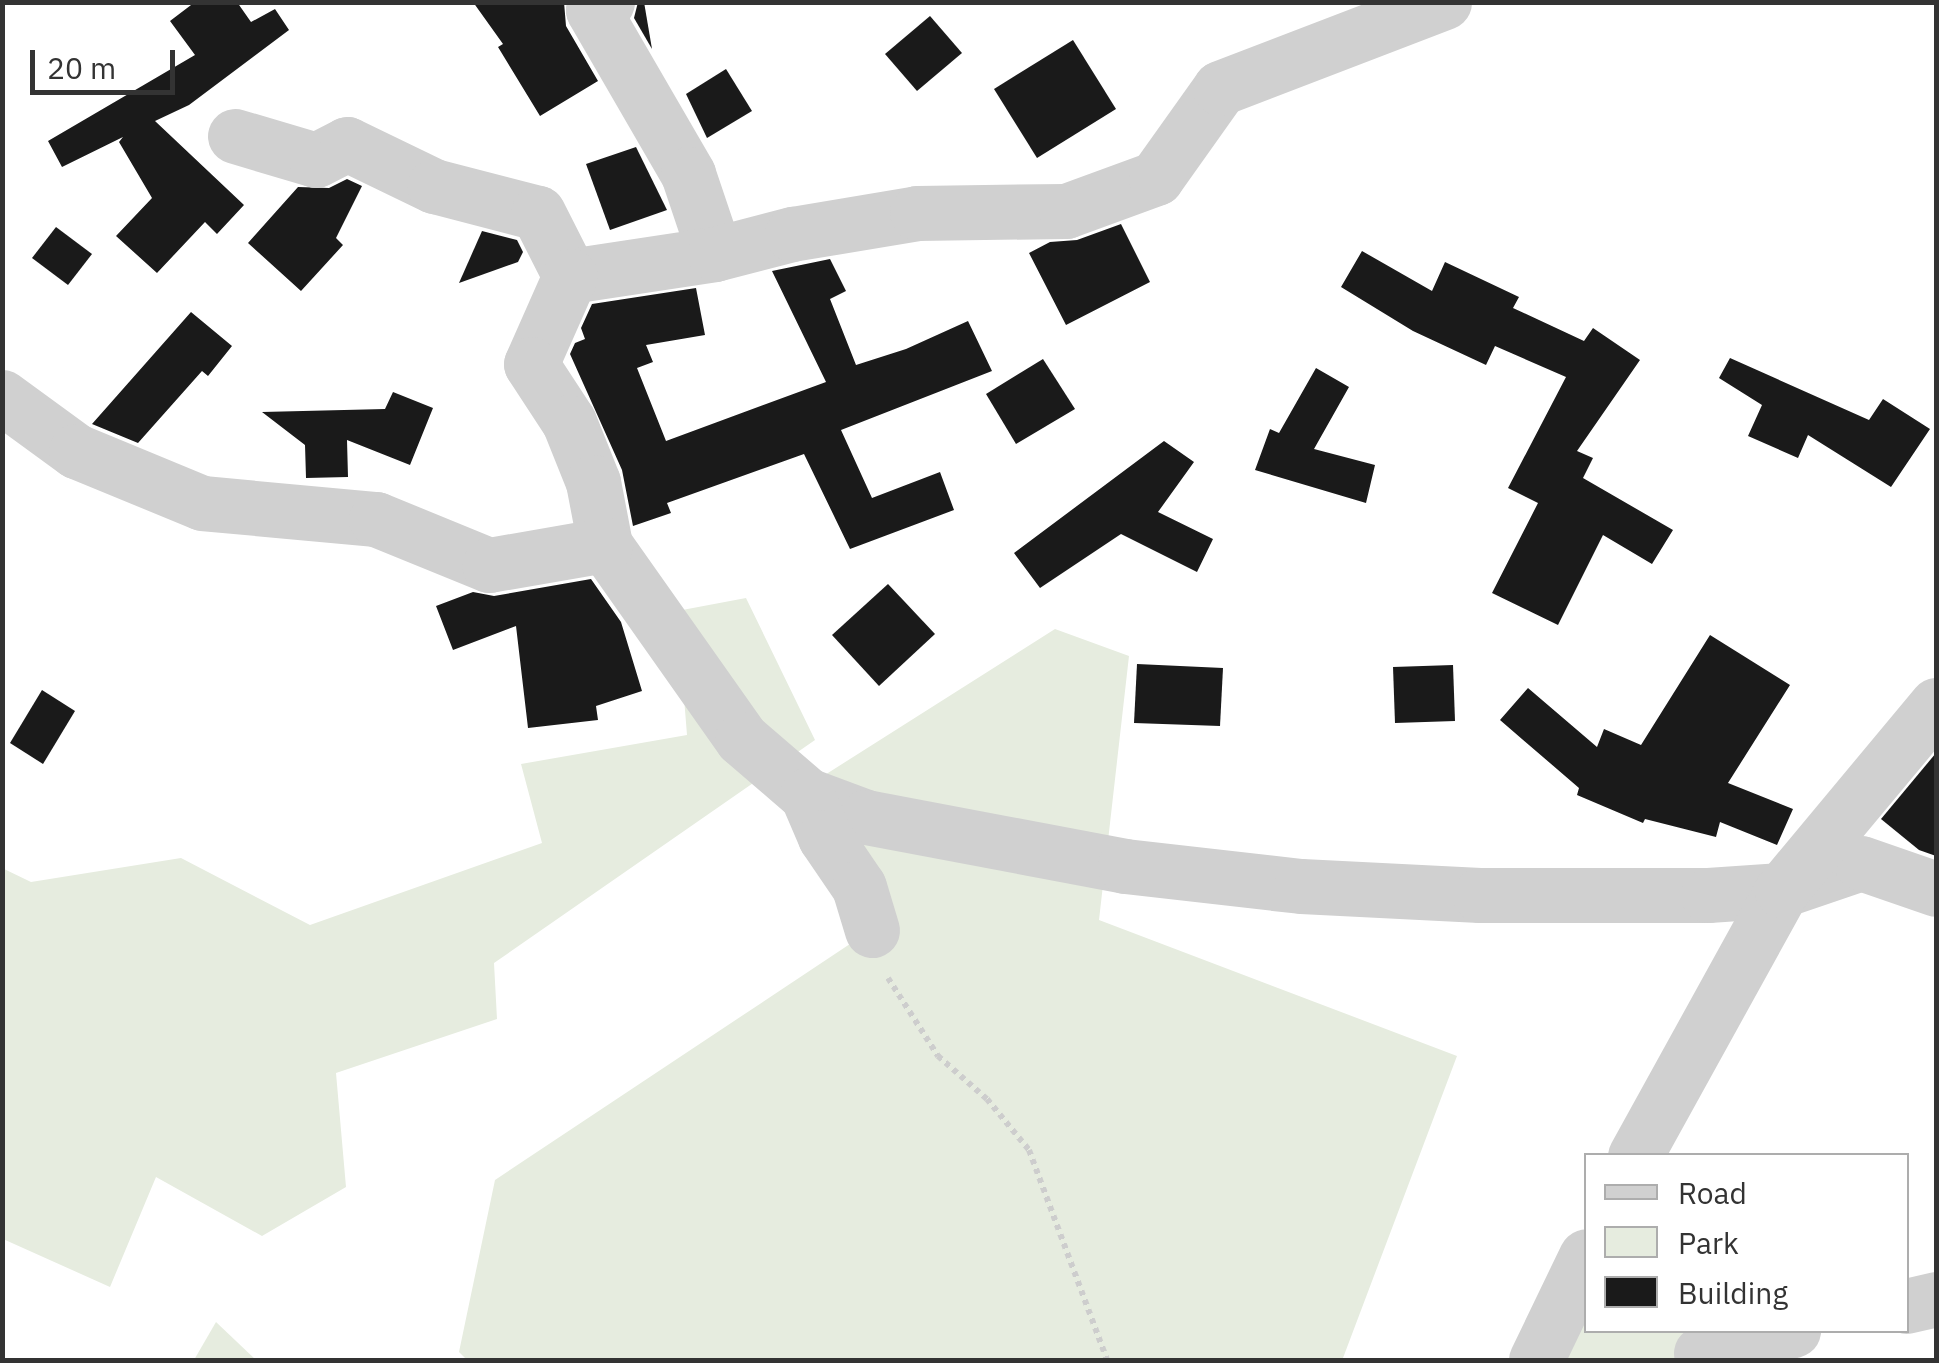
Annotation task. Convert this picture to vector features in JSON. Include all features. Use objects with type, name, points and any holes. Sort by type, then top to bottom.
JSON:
[{"type":"street","points":[[606,2],[593,10],[688,174],[715,254]]},
{"type":"street","points":[[570,276],[715,254],[792,234],[916,214],[1066,211],[1156,178],[1220,88],[1444,2]]},
{"type":"street","points":[[236,136],[316,160],[347,144],[434,186],[538,214],[570,276]]},
{"type":"street","points":[[570,276],[531,364],[569,422],[592,482],[606,545],[742,740],[807,795],[866,817],[1088,859],[1301,886],[1480,895],[1708,895],[1782,890],[1861,863],[1936,889]]},
{"type":"street","points":[[2,397],[76,451],[202,503],[376,518],[489,565],[606,545]]},
{"type":"street","points":[[1637,1153],[1782,890],[1936,705]]},
{"type":"street","points":[[807,795],[825,837],[859,887],[872,930]]},
{"type":"street","points":[[1536,1360],[1584,1260]]},
{"type":"street","points":[[1909,1305],[1936,1299]]},
{"type":"street","points":[[1701,1353],[1781,1333]]},
{"type":"path","points":[[872,930],[882,968],[938,1056],[988,1099],[1030,1150],[1108,1360]]},
{"type":"green space","points":[[746,598],[815,740],[494,963],[497,1019],[336,1073],[346,1187],[262,1236],[156,1177],[110,1287],[3,1239],[2,868],[31,882],[181,858],[310,925],[542,843],[521,764],[687,735],[677,611]]},
{"type":"green space","points":[[1055,629],[1129,656],[1099,920],[1457,1056],[1343,1358],[1347,1360],[467,1360],[459,1352],[495,1180],[886,920],[809,785]]},
{"type":"green space","points":[[1584,1291],[1584,1333],[1694,1333],[1704,1360],[1551,1360]]},
{"type":"green space","points":[[216,1322],[256,1360],[194,1360]]},
{"type":"building","points":[[195,2],[237,2],[251,22],[275,9],[289,30],[189,105],[155,121],[244,205],[217,234],[205,222],[157,273],[116,236],[152,198],[119,142],[123,137],[62,167],[48,141],[195,55],[170,21]]},
{"type":"building","points":[[473,2],[564,2],[566,26],[598,81],[540,116],[498,47],[503,44]]},
{"type":"building","points":[[638,2],[644,2],[652,49],[634,18]]},
{"type":"building","points":[[930,16],[962,53],[917,91],[885,54]]},
{"type":"building","points":[[1073,40],[1116,109],[1037,158],[994,89]]},
{"type":"building","points":[[726,69],[752,111],[707,138],[686,94]]},
{"type":"building","points":[[636,147],[667,210],[610,230],[586,164]]},
{"type":"building","points":[[347,179],[362,186],[336,238],[343,245],[301,291],[248,243],[298,187],[329,188]]},
{"type":"building","points":[[1121,224],[1150,282],[1066,325],[1029,253],[1050,242],[1077,240]]},
{"type":"building","points":[[56,227],[92,254],[68,285],[32,258]]},
{"type":"building","points":[[482,231],[517,240],[523,252],[518,262],[459,283]]},
{"type":"building","points":[[1362,251],[1432,291],[1445,262],[1519,297],[1513,308],[1584,341],[1593,328],[1640,360],[1577,451],[1593,458],[1583,478],[1673,530],[1652,564],[1603,535],[1558,625],[1492,593],[1538,503],[1508,488],[1566,377],[1495,346],[1486,365],[1413,331],[1341,287]]},
{"type":"building","points":[[830,259],[846,291],[830,299],[856,365],[906,349],[968,321],[992,371],[841,430],[872,498],[940,472],[954,510],[850,549],[804,454],[667,503],[671,513],[633,526],[622,470],[570,354],[575,343],[585,339],[581,328],[592,304],[696,288],[705,335],[646,345],[653,362],[637,368],[666,441],[826,382],[772,271]]},
{"type":"building","points":[[191,312],[232,346],[208,376],[202,371],[138,443],[92,424]]},
{"type":"building","points":[[1730,358],[1869,420],[1883,399],[1930,429],[1891,487],[1808,435],[1798,458],[1748,436],[1762,405],[1719,378]]},
{"type":"building","points":[[1043,359],[1075,409],[1016,444],[986,394]]},
{"type":"building","points":[[1316,368],[1349,387],[1314,449],[1375,465],[1366,503],[1255,470],[1270,429],[1279,433]]},
{"type":"building","points":[[393,392],[433,408],[410,465],[347,440],[348,477],[306,478],[305,445],[262,412],[385,409]]},
{"type":"building","points":[[1164,441],[1194,462],[1158,512],[1213,539],[1197,572],[1121,534],[1040,588],[1014,553]]},
{"type":"building","points":[[591,579],[621,622],[642,691],[596,706],[598,720],[528,728],[516,626],[453,650],[436,606],[473,592],[494,596]]},
{"type":"building","points":[[888,584],[935,634],[879,686],[832,635]]},
{"type":"building","points":[[1710,635],[1790,685],[1728,783],[1793,809],[1777,845],[1720,822],[1716,837],[1645,819],[1643,823],[1577,795],[1579,788],[1500,720],[1528,688],[1597,747],[1604,729],[1641,745]]},
{"type":"building","points":[[1137,664],[1223,668],[1220,726],[1134,723]]},
{"type":"building","points":[[1453,665],[1455,721],[1395,723],[1393,667]]},
{"type":"building","points":[[42,690],[75,711],[43,764],[10,743]]},
{"type":"building","points":[[1936,753],[1936,856],[1919,850],[1881,819]]}]
